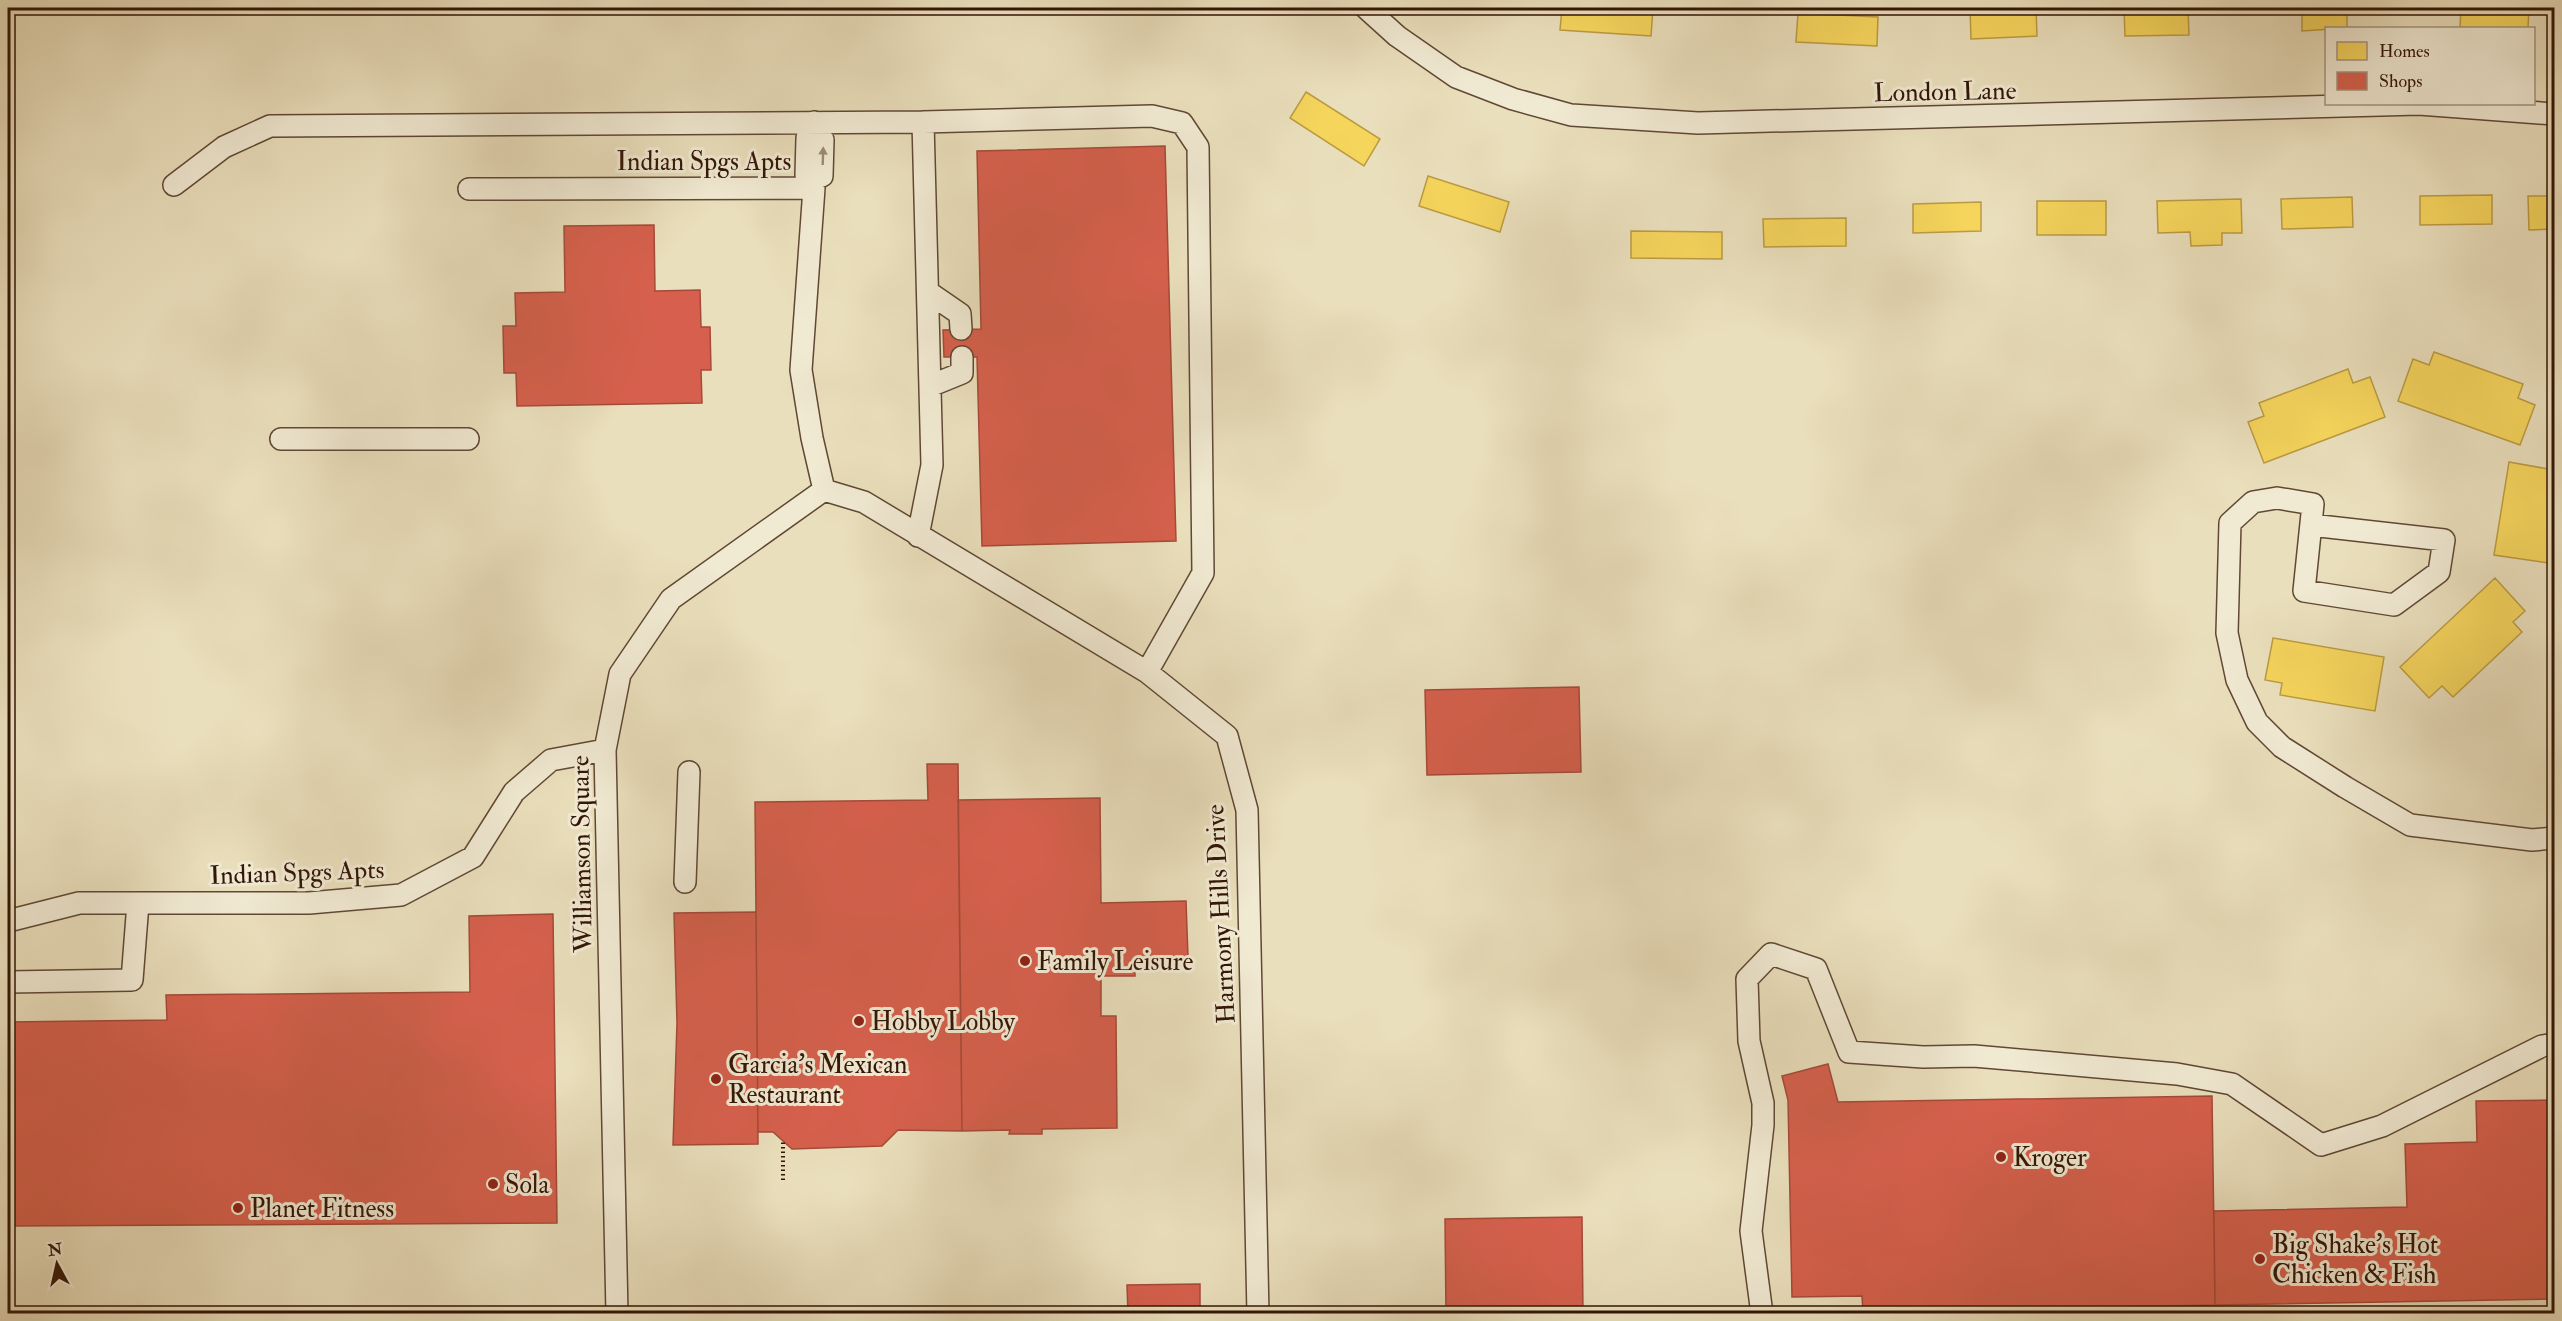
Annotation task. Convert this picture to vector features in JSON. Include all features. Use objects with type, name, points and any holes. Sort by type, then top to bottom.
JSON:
[{"type":"street","name":"London Lane","points":[[1366,8],[1396,36],[1456,77],[1513,99],[1571,115],[1698,123],[2381,105]]},
{"type":"street","name":"London Lane","points":[[2432,105],[2554,114]]},
{"type":"street","points":[[174,185],[224,147],[270,126],[814,127],[1152,116],[1182,123],[1198,147],[1203,573],[1147,672]]},
{"type":"street","points":[[918,536],[932,465],[923,122]]},
{"type":"street","points":[[814,127],[807,138],[806,175],[814,184]]},
{"type":"street","name":"Indian Spgs Apts","points":[[469,189],[814,184],[801,370],[812,438],[824,490]]},
{"type":"street","points":[[928,292],[960,314],[961,329]]},
{"type":"street","points":[[930,386],[962,373],[962,357]]},
{"type":"street","points":[[281,439],[468,439]]},
{"type":"street","name":"Harmony Hills Drive","points":[[824,490],[864,502],[1147,672],[1227,735],[1247,810],[1258,1314]]},
{"type":"street","name":"Williamson Square","points":[[617,1314],[605,750],[620,674],[671,599],[824,490]]},
{"type":"street","points":[[2311,525],[2444,540],[2439,572],[2394,605],[2304,591],[2313,504],[2277,498],[2253,502],[2230,523],[2227,633],[2237,680],[2257,722],[2282,747],[2410,825],[2532,840],[2554,838]]},
{"type":"street","name":"Indian Spgs Apts","points":[[8,921],[79,903],[309,903],[401,895],[473,857],[514,792],[551,760],[605,750]]},
{"type":"street","points":[[685,882],[689,772]]},
{"type":"street","points":[[8,982],[132,980],[138,903]]},
{"type":"street","points":[[1762,1314],[1751,1231],[1763,1125],[1763,1103],[1749,1041],[1747,979],[1772,954],[1816,969],[1849,1052],[1923,1057],[1974,1056],[2177,1074],[2232,1084],[2321,1145],[2382,1126],[2542,1046],[2554,1044]]},
{"type":"path","points":[[783,1141],[783,1180]]},
{"type":"building: Homes","points":[[1562,8],[1653,8],[1651,36],[1560,30]]},
{"type":"building: Homes","points":[[1970,8],[2036,8],[2037,36],[1971,39]]},
{"type":"building: Homes","points":[[2124,8],[2188,8],[2189,35],[2125,36]]},
{"type":"building: Homes","points":[[2302,8],[2347,8],[2347,27],[2325,27],[2325,29],[2302,31]]},
{"type":"building: Homes","points":[[2461,8],[2529,8],[2528,27],[2460,27]]},
{"type":"building: Homes","points":[[1798,13],[1878,17],[1877,46],[1796,42]]},
{"type":"building: Homes","points":[[1306,92],[1380,139],[1364,166],[1290,118]]},
{"type":"building: Homes","points":[[1428,176],[1509,202],[1500,232],[1419,206]]},
{"type":"building: Homes","points":[[2492,195],[2492,224],[2420,225],[2420,196]]},
{"type":"building: Homes","points":[[2528,196],[2554,196],[2554,229],[2529,230]]},
{"type":"building: Homes","points":[[2352,197],[2353,227],[2282,229],[2281,199]]},
{"type":"building: Homes","points":[[2241,199],[2242,233],[2222,233],[2222,245],[2191,246],[2190,232],[2158,233],[2157,201]]},
{"type":"building: Homes","points":[[2037,201],[2106,201],[2106,235],[2037,235]]},
{"type":"building: Homes","points":[[1981,202],[1981,231],[1913,233],[1913,204]]},
{"type":"building: Homes","points":[[1846,218],[1846,246],[1764,247],[1763,219]]},
{"type":"building: Homes","points":[[1631,231],[1722,232],[1722,259],[1631,258]]},
{"type":"building: Homes","points":[[2434,352],[2523,384],[2518,398],[2535,405],[2520,445],[2398,401],[2413,359],[2429,365]]},
{"type":"building: Homes","points":[[2348,369],[2353,383],[2370,377],[2385,417],[2264,463],[2248,422],[2264,416],[2259,403]]},
{"type":"building: Homes","points":[[2509,462],[2554,470],[2554,529],[2549,563],[2494,555]]},
{"type":"building: Homes","points":[[2495,578],[2525,611],[2513,622],[2522,632],[2453,697],[2442,686],[2429,698],[2400,667]]},
{"type":"building: Homes","points":[[2273,638],[2384,657],[2375,711],[2280,695],[2282,683],[2265,680]]},
{"type":"building: Shops","points":[[1165,146],[1176,541],[982,546],[977,357],[944,357],[943,330],[981,329],[977,151]]},
{"type":"building: Shops","points":[[654,225],[655,291],[700,290],[701,327],[710,327],[711,370],[701,370],[702,403],[517,406],[516,373],[504,373],[503,326],[516,326],[515,293],[565,292],[564,226]]},
{"type":"building: Shops","points":[[1579,687],[1581,772],[1427,775],[1425,690]]},
{"type":"building: Shops","name":"Hobby Lobby","points":[[927,764],[958,764],[962,1131],[898,1130],[882,1146],[792,1149],[773,1132],[758,1132],[755,802],[928,800]]},
{"type":"building: Shops","points":[[1100,798],[1101,903],[1186,901],[1188,957],[1135,958],[1135,976],[1101,976],[1101,1016],[1116,1016],[1117,1128],[1042,1129],[1042,1134],[1009,1134],[1010,1130],[962,1131],[958,800]]},
{"type":"building: Shops","name":"Garcia's Mexican Restaurant","points":[[756,912],[758,1144],[673,1145],[677,1023],[674,913]]},
{"type":"building: Shops","points":[[553,914],[557,1223],[8,1226],[8,1022],[167,1020],[166,995],[470,992],[469,916]]},
{"type":"building: Shops","name":"Kroger","points":[[1828,1064],[1838,1102],[2212,1096],[2215,1305],[1863,1312],[1862,1296],[1792,1297],[1788,1100],[1782,1076]]},
{"type":"building: Shops","points":[[2554,1100],[2554,1299],[2215,1305],[2214,1211],[2407,1207],[2405,1144],[2477,1142],[2476,1101]]},
{"type":"building: Shops","points":[[1582,1217],[1583,1314],[1446,1314],[1445,1219]]},
{"type":"building: Shops","points":[[1200,1284],[1200,1314],[1128,1314],[1127,1285]]},
{"type":"place","name":"Family Leisure","points":[[1025,961]]},
{"type":"place","name":"Hobby Lobby","points":[[859,1021]]},
{"type":"place","name":"Garcia's Mexican Restaurant","points":[[716,1079]]},
{"type":"place","name":"Kroger","points":[[2001,1157]]},
{"type":"place","name":"Sola","points":[[493,1184]]},
{"type":"place","name":"Planet Fitness","points":[[238,1208]]},
{"type":"place","name":"Big Shake's Hot Chicken & Fish","points":[[2260,1259]]}]
